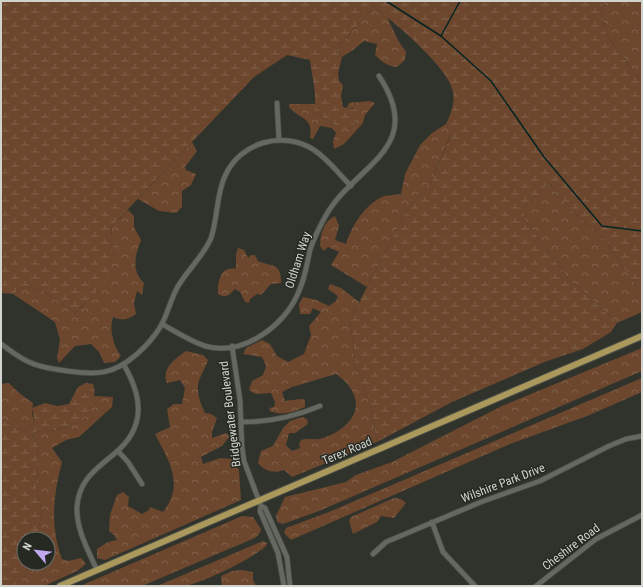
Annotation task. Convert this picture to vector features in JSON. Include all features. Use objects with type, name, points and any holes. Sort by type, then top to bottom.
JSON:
[{"type":"main road","name":"Terex Road","points":[[60,586],[260,503],[642,336]]},
{"type":"street","name":"Oldham Way","points":[[162,324],[206,346],[232,346],[250,341],[265,333],[278,322],[291,307],[300,290],[317,232],[331,207],[382,154],[393,134],[395,122],[394,108],[389,93],[379,76]]},
{"type":"street","points":[[277,103],[279,140]]},
{"type":"street","points":[[1,344],[28,362],[44,368],[96,374],[107,372],[124,365],[148,343],[162,324],[180,283],[202,255],[211,237],[221,188],[227,171],[238,157],[248,149],[263,142],[279,140],[298,142],[315,150],[351,186]]},
{"type":"street","name":"Bridgewater Boulevard","points":[[232,346],[242,422],[242,447],[244,461],[260,503]]},
{"type":"street","points":[[97,570],[80,531],[77,513],[78,499],[89,475],[100,464],[118,451],[132,433],[138,418],[139,410],[136,388],[124,365]]},
{"type":"street","points":[[242,422],[265,422],[285,419],[320,406]]},
{"type":"street","name":"Wilshire Park Drive","points":[[373,554],[386,542],[481,502],[540,482],[609,446],[626,439],[642,436]]},
{"type":"street","points":[[118,451],[128,462],[142,484]]},
{"type":"street","points":[[260,503],[265,508],[284,550],[290,569],[290,583],[284,584],[278,553],[260,511],[260,503]]},
{"type":"street","name":"Cheshire Road","points":[[536,586],[596,539],[642,515]]},
{"type":"street","points":[[432,522],[446,557],[475,586]]},
{"type":"street","points":[[278,553],[284,550]]},
{"type":"green space","points":[[1,1],[605,1],[601,11],[606,34],[642,83],[642,295],[607,242],[576,214],[549,183],[524,207],[524,219],[570,281],[583,291],[617,323],[611,332],[583,349],[547,361],[452,402],[377,442],[371,408],[364,384],[356,369],[350,320],[407,210],[431,182],[451,135],[446,124],[452,108],[453,92],[450,82],[432,58],[394,23],[373,7],[336,50],[342,57],[338,73],[339,81],[343,85],[341,96],[343,107],[358,110],[357,118],[348,129],[341,129],[315,112],[315,93],[310,60],[287,55],[254,77],[111,227],[113,254],[106,281],[75,313],[42,290],[24,286],[13,294],[1,293]]},
{"type":"green space","points":[[605,1],[642,1],[642,83],[606,34],[601,11]]},
{"type":"green space","points":[[373,7],[387,17],[399,42],[406,52],[405,60],[397,67],[390,66],[375,55],[377,44],[364,41],[342,57],[336,50]]},
{"type":"green space","points":[[369,101],[375,103],[365,115],[363,123],[344,144],[334,149],[333,141],[336,133],[332,128],[320,126],[313,139],[310,138],[311,131],[308,122],[289,107],[289,104],[315,104],[315,112],[341,129],[348,129],[356,120],[353,108],[347,108],[349,103]]},
{"type":"green space","points":[[446,124],[451,134],[431,182],[407,210],[367,287],[331,265],[339,252],[328,247],[324,251],[320,246],[322,233],[328,221],[335,216],[339,226],[335,240],[346,244],[355,223],[370,205],[382,197],[401,194],[405,174],[420,145],[432,133]]},
{"type":"green space","points":[[192,142],[197,151],[185,167],[186,170],[196,174],[191,185],[182,191],[182,207],[176,213],[159,211],[138,199]]},
{"type":"green space","points":[[549,183],[576,214],[607,242],[642,295],[642,312],[617,323],[583,291],[570,281],[524,219],[524,207]]},
{"type":"green space","points":[[128,210],[134,216],[134,227],[141,240],[135,263],[137,273],[144,283],[142,295],[137,291],[134,303],[136,314],[125,319],[113,317],[111,327],[112,337],[121,356],[115,362],[104,363],[99,352],[91,344],[75,346],[59,363],[57,358],[60,340],[55,322],[13,294],[24,286],[42,290],[75,313],[85,303],[113,254],[111,227]]},
{"type":"green space","points":[[238,248],[244,250],[248,258],[251,255],[255,255],[258,261],[274,266],[277,268],[281,276],[281,283],[271,284],[261,295],[257,294],[250,299],[249,303],[245,302],[240,292],[235,289],[229,295],[223,296],[218,294],[218,284],[222,274],[227,269],[236,268],[236,254]]},
{"type":"green space","points":[[330,284],[341,288],[359,302],[350,320],[356,369],[364,384],[371,408],[377,442],[292,477],[284,470],[273,472],[266,470],[261,466],[258,463],[261,451],[273,446],[283,428],[290,421],[302,417],[307,419],[308,424],[295,433],[289,433],[286,445],[292,451],[300,448],[299,444],[301,440],[319,439],[334,434],[352,418],[356,403],[353,392],[344,380],[336,374],[292,387],[282,392],[285,401],[305,400],[305,407],[288,413],[270,411],[269,408],[274,407],[275,402],[271,393],[256,394],[249,390],[252,381],[263,375],[266,366],[262,357],[243,354],[246,348],[262,340],[270,344],[277,356],[288,362],[304,354],[311,335],[309,326],[321,312],[313,308],[310,314],[300,314],[299,304],[303,297],[316,300],[329,306],[336,301],[338,296],[328,289]]},
{"type":"green space","points":[[642,348],[642,371],[319,511],[283,524],[277,522],[276,516],[285,497],[346,482],[356,475],[392,462],[502,406]]},
{"type":"green space","points":[[186,351],[203,355],[208,360],[199,382],[198,391],[205,413],[211,414],[217,418],[212,432],[212,438],[226,433],[230,436],[222,446],[201,457],[203,464],[220,458],[232,459],[239,470],[241,500],[105,560],[97,558],[97,549],[108,542],[117,540],[109,531],[110,515],[117,495],[123,492],[129,497],[128,506],[142,514],[149,510],[150,507],[163,512],[170,502],[174,483],[172,473],[169,463],[155,434],[170,427],[167,409],[174,404],[182,404],[185,388],[180,380],[167,383],[166,373],[170,364]]},
{"type":"green space","points":[[642,378],[642,392],[587,416],[510,444],[291,540],[284,533],[286,528],[329,512]]},
{"type":"green space","points":[[9,383],[19,393],[33,403],[32,413],[35,422],[25,431],[1,419],[1,384]]},
{"type":"green space","points":[[86,383],[93,384],[94,388],[93,401],[85,416],[72,424],[59,429],[53,431],[35,432],[32,434],[38,446],[36,486],[42,510],[38,531],[16,531],[16,571],[27,571],[20,586],[1,586],[1,419],[25,431],[35,422],[32,408],[45,403],[57,406],[69,404],[78,387]]},
{"type":"green space","points":[[93,396],[113,397],[112,407],[79,437],[66,440],[52,448],[62,462],[55,498],[54,523],[55,531],[38,531],[42,510],[36,486],[38,446],[32,434],[69,426],[81,419],[86,414],[92,403]]},
{"type":"green space","points":[[394,498],[401,499],[406,503],[394,518],[381,516],[377,522],[353,534],[349,521],[351,517]]},
{"type":"green space","points":[[242,516],[253,517],[261,529],[260,533],[255,538],[142,586],[80,586]]},
{"type":"green space","points":[[56,535],[62,559],[68,561],[81,558],[86,564],[77,571],[44,586],[20,586],[27,571],[56,571]]},
{"type":"green space","points":[[263,541],[267,543],[266,546],[259,552],[216,575],[185,586],[157,586]]},
{"type":"green space","points":[[242,570],[253,572],[253,580],[256,586],[222,586],[221,576],[232,571]]},
{"type":"waterway","points":[[386,1],[441,36],[491,81],[544,157],[602,226],[642,231]]},
{"type":"waterway","points":[[441,36],[460,1]]}]
